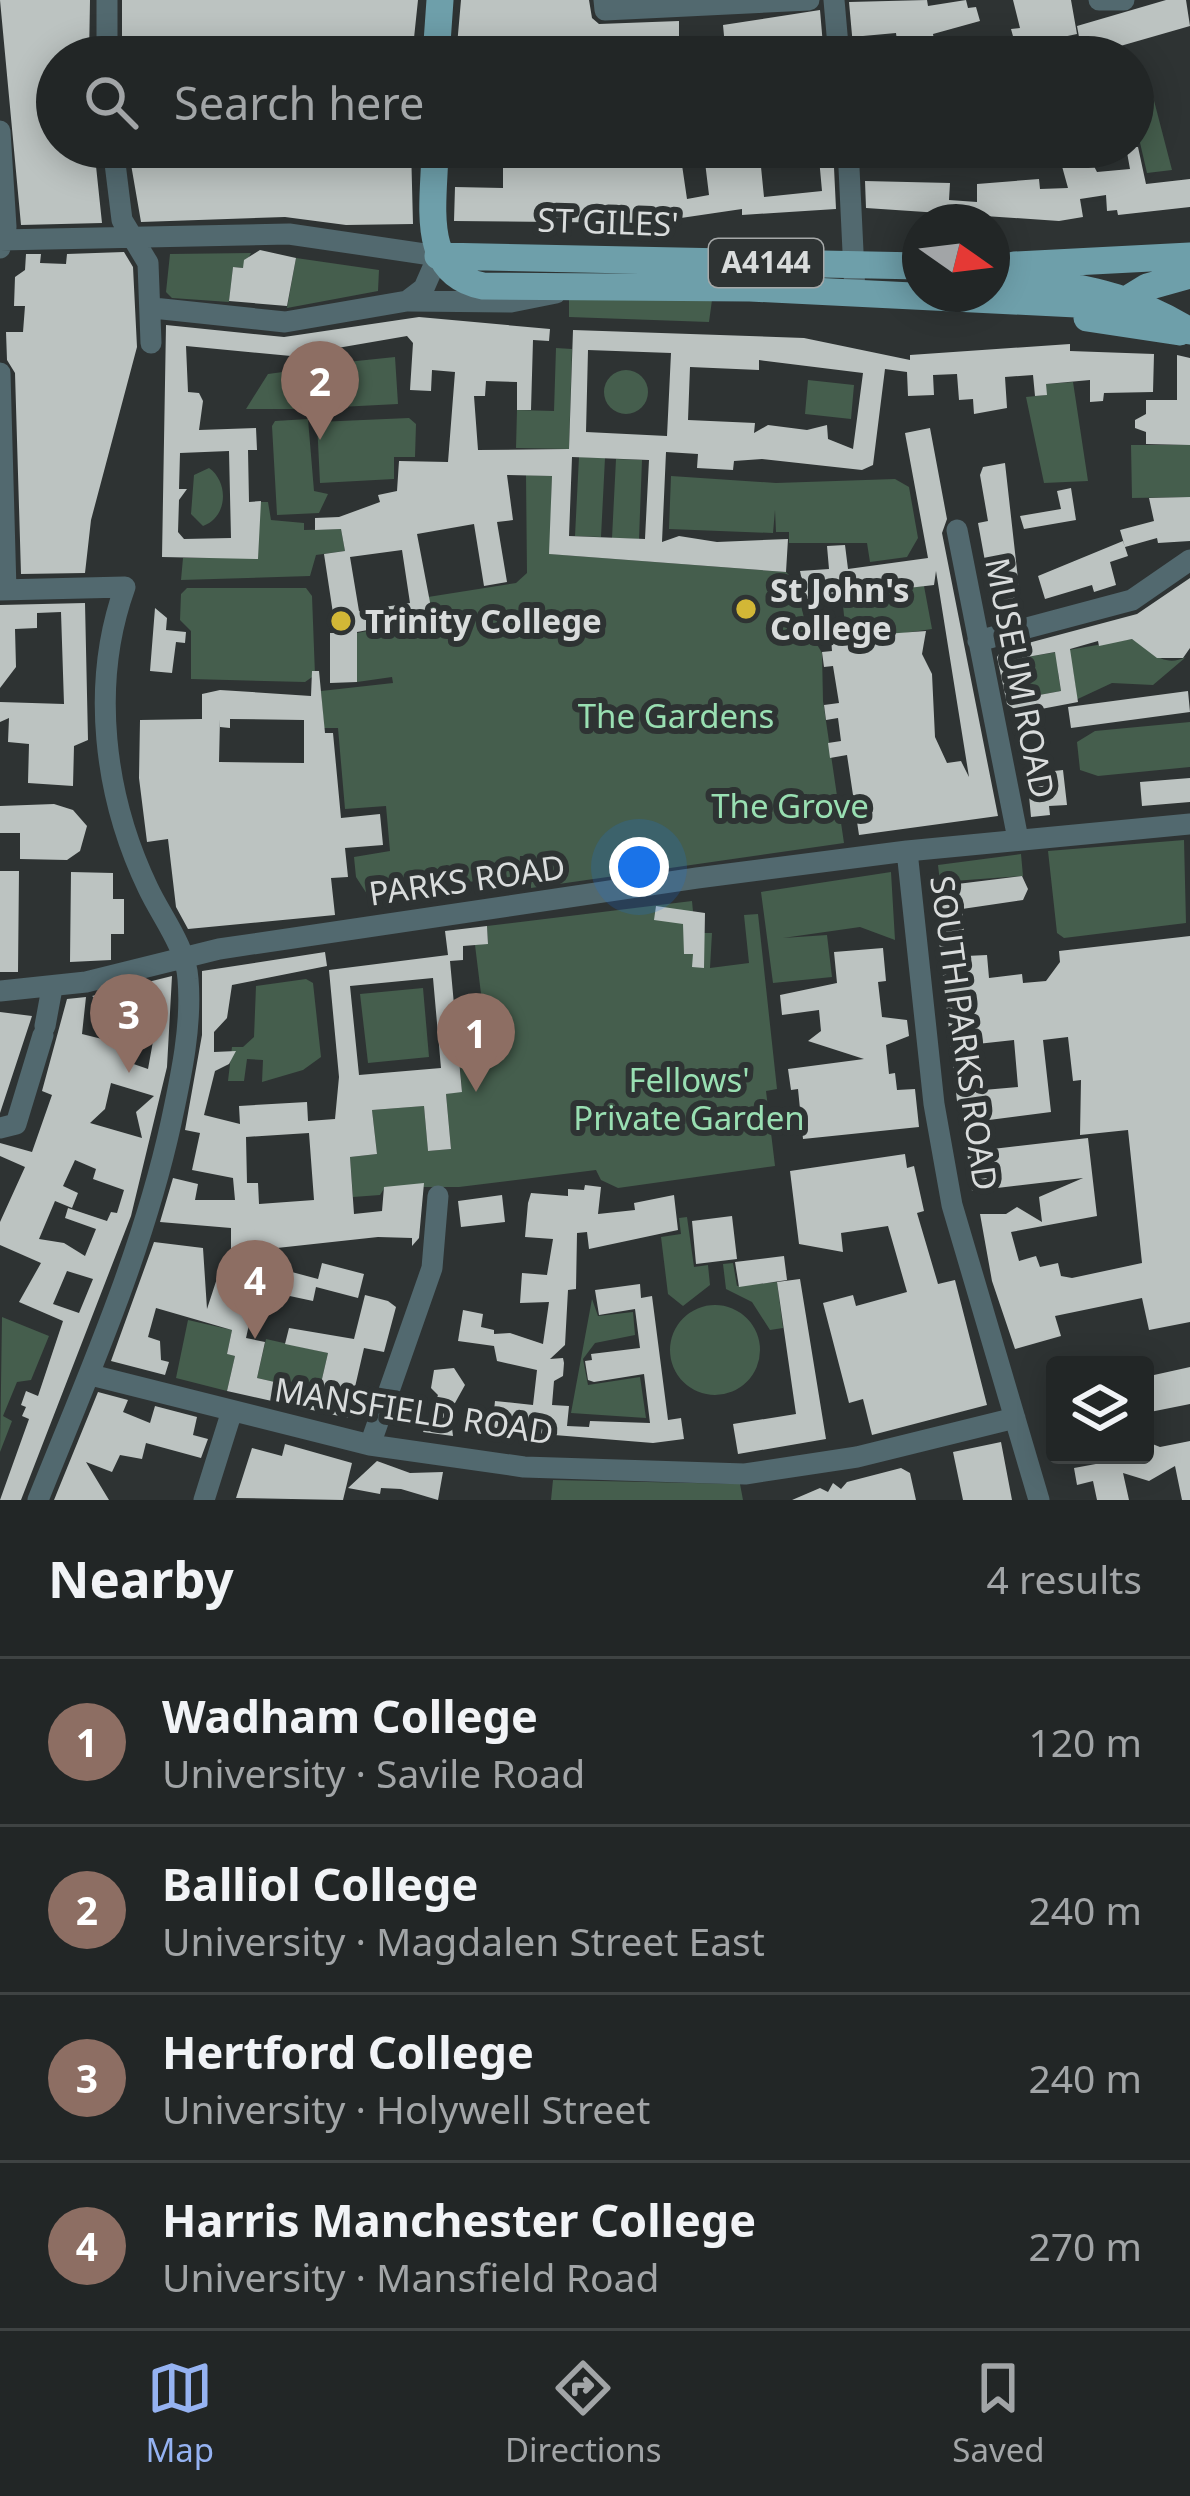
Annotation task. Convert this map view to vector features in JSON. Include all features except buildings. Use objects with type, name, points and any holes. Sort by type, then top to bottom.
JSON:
[{"type":"main road","points":[[437,36],[440,0]]},
{"type":"main road","points":[[436,168],[438,256]]},
{"type":"main road","name":"ST GILES'","points":[[438,256],[855,279],[1057,306],[1116,306],[1187,270]]},
{"type":"main road","name":"ST GILES'","points":[[438,256],[447,272],[470,283],[855,279],[902,270]]},
{"type":"main road","name":"ST GILES'","points":[[1010,269],[1187,270]]},
{"type":"main road","points":[[1164,315],[1162,290],[1187,270]]},
{"type":"main road","name":"ST GILES'","points":[[1010,272],[1074,283],[1129,300],[1190,332]]},
{"type":"main road","name":"ST GILES'","points":[[1057,306],[1076,316],[1190,332]]},
{"type":"street","points":[[107,0],[107,36]]},
{"type":"street","points":[[605,5],[809,0]]},
{"type":"street","points":[[834,0],[837,36]]},
{"type":"street","points":[[1100,0],[1124,0]]},
{"type":"street","points":[[0,131],[6,227],[1,243],[289,234],[438,256],[424,288],[407,301]]},
{"type":"street","points":[[116,168],[122,220],[148,263],[151,344]]},
{"type":"street","points":[[850,168],[855,279]]},
{"type":"street","name":"ST GILES'","points":[[153,308],[285,322],[407,301],[534,300],[570,283]]},
{"type":"street","points":[[0,373],[3,590],[124,587],[110,635],[105,756],[139,868],[183,956],[189,980],[186,1037],[145,1230],[38,1500]]},
{"type":"street","name":"MUSEUM ROAD","points":[[957,530],[1018,839]]},
{"type":"street","points":[[979,641],[1132,600],[1190,560]]},
{"type":"street","name":"PARKS ROAD","points":[[0,991],[52,988],[183,956],[907,850],[1190,824]]},
{"type":"street","name":"SOUTH PARKS ROAD","points":[[907,850],[938,1136],[952,1205],[1039,1500]]},
{"type":"street","points":[[0,1128],[16,1124],[52,988]]},
{"type":"street","points":[[370,1444],[432,1268],[438,1196]]},
{"type":"street","name":"MANSFIELD ROAD","points":[[91,1375],[231,1414],[370,1444],[524,1467],[730,1475],[844,1459],[1015,1418]]},
{"type":"street","points":[[204,1500],[231,1414]]},
{"type":"green space","points":[[1154,101],[1172,170],[1147,173],[1146,168],[1154,168]]},
{"type":"green space","points":[[251,253],[243,268],[233,267],[229,302],[172,298],[166,292],[170,254]]},
{"type":"green space","points":[[296,258],[379,270],[378,291],[287,308]]},
{"type":"green space","points":[[569,299],[712,300],[709,322],[569,317]]},
{"type":"green space","points":[[556,348],[572,349],[569,449],[516,448],[517,410],[554,411]]},
{"type":"green space","points":[[395,357],[398,404],[320,408],[318,365]]},
{"type":"green space","points":[[305,369],[306,409],[246,409],[268,374]]},
{"type":"green space","points":[[626,370],[642,376],[648,392],[642,408],[626,414],[610,408],[604,392],[610,376]]},
{"type":"green space","points":[[808,380],[854,385],[851,419],[805,414]]},
{"type":"green space","points":[[1073,382],[1088,481],[1044,483],[1026,397],[1046,395],[1046,384]]},
{"type":"green space","points":[[409,418],[416,424],[415,457],[394,457],[394,479],[320,483],[317,422]]},
{"type":"green space","points":[[308,419],[314,491],[328,494],[319,513],[277,515],[272,426],[275,421]]},
{"type":"green space","points":[[1131,445],[1190,445],[1190,497],[1132,498]]},
{"type":"green space","points":[[579,457],[605,458],[601,537],[575,536]]},
{"type":"green space","points":[[616,459],[642,460],[639,539],[612,538]]},
{"type":"green space","points":[[209,468],[220,482],[223,499],[217,515],[203,526],[191,514],[194,475]]},
{"type":"green space","name":"The Gardens","points":[[526,475],[552,476],[550,554],[786,572],[795,581],[806,626],[822,653],[823,701],[844,843],[531,888],[530,856],[520,856],[519,876],[367,894],[356,877],[354,857],[390,851],[386,806],[345,809],[338,728],[324,728],[321,691],[393,683],[392,677],[357,682],[357,633],[432,619],[428,597],[516,583],[527,573]]},
{"type":"green space","points":[[671,476],[776,483],[895,479],[909,487],[918,538],[907,557],[870,562],[867,543],[789,543],[789,532],[776,532],[775,510],[773,533],[669,529]]},
{"type":"green space","points":[[259,502],[268,502],[271,520],[304,523],[304,530],[341,529],[345,551],[316,555],[310,576],[181,580],[183,558],[258,558]]},
{"type":"green space","points":[[924,586],[932,629],[891,635],[886,629],[871,632],[869,621],[845,625],[842,596]]},
{"type":"green space","points":[[187,588],[306,588],[312,596],[315,675],[305,682],[191,679],[191,631],[180,620],[181,594]]},
{"type":"green space","points":[[1132,639],[1163,659],[1186,657],[1153,685],[1112,683],[1067,704],[1076,690],[1073,670],[1058,673],[1061,691],[1023,698],[1016,659]]},
{"type":"green space","points":[[1190,722],[1190,767],[1098,776],[1080,770],[1077,742],[1095,731]]},
{"type":"green space","points":[[1184,840],[1186,923],[1064,938],[1057,933],[1048,851]]},
{"type":"green space","points":[[1021,854],[1023,876],[940,882],[938,865]]},
{"type":"green space","points":[[891,872],[895,940],[860,927],[783,938],[827,935],[832,977],[773,983],[761,892]]},
{"type":"green space","name":"Fellows' Private Garden","points":[[692,901],[695,933],[712,933],[710,968],[749,963],[744,915],[758,914],[777,1089],[766,1091],[775,1166],[618,1188],[601,1180],[596,1170],[459,1187],[385,1187],[380,1195],[353,1197],[350,1157],[377,1154],[372,1110],[424,1106],[428,1151],[451,1149],[446,1094],[462,1091],[456,1022],[484,1018],[475,945],[488,943],[487,926]]},
{"type":"green space","points":[[306,979],[313,983],[321,1057],[303,1070],[262,1082],[263,1060],[247,1059],[244,1081],[228,1081],[232,1047],[243,1047],[254,1037],[256,986]]},
{"type":"green space","points":[[423,988],[429,1057],[368,1063],[360,994]]},
{"type":"green space","points":[[687,1217],[694,1267],[708,1265],[710,1285],[683,1306],[668,1294],[661,1237],[681,1234],[679,1218]]},
{"type":"green space","points":[[733,1263],[737,1286],[777,1282],[783,1328],[770,1330],[752,1302],[726,1289],[723,1264]]},
{"type":"green space","points":[[592,1299],[598,1316],[633,1312],[635,1335],[595,1343],[583,1359],[588,1385],[640,1377],[646,1418],[571,1413]]},
{"type":"green space","points":[[715,1305],[747,1318],[760,1350],[747,1382],[715,1395],[683,1382],[670,1350],[683,1318]]},
{"type":"green space","points":[[2,1317],[49,1336],[31,1380],[17,1382],[3,1416],[12,1421],[0,1452]]},
{"type":"green space","points":[[188,1320],[232,1330],[227,1354],[235,1356],[227,1391],[176,1378]]},
{"type":"green space","points":[[266,1339],[328,1353],[319,1392],[257,1378]]},
{"type":"green space","points":[[553,1480],[740,1484],[743,1500],[551,1500]]},
{"type":"place","name":"Balliol College","points":[[320,440]]},
{"type":"place","name":"St John's College","points":[[746,609]]},
{"type":"place","name":"Trinity College","points":[[341,621]]},
{"type":"place","name":"Hertford College","points":[[129,1073]]},
{"type":"place","name":"Wadham College","points":[[476,1092]]},
{"type":"place","name":"Harris Manchester College","points":[[255,1339]]},
{"type":"park label","name":"The Grove","points":[[790,806]]}]
